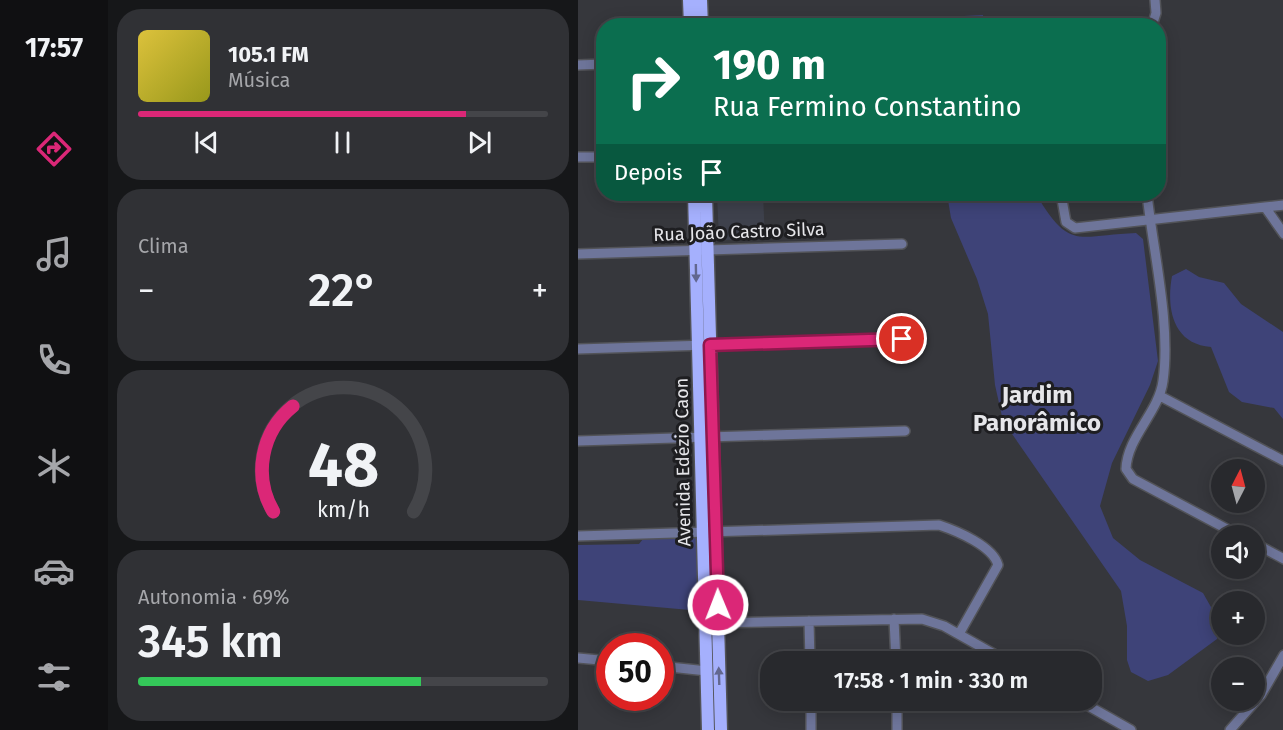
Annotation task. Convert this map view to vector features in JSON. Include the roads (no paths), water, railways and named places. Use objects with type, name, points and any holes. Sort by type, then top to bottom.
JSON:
[{"type":"main road","points":[[689,0],[690,18]]},
{"type":"main road","points":[[701,0],[702,18]]},
{"type":"main road","name":"Avenida Edézio Caon","points":[[695,201],[702,250]]},
{"type":"main road","name":"Avenida Edézio Caon","points":[[706,201],[702,250],[709,531],[712,623],[721,730]]},
{"type":"main road","name":"Avenida Edézio Caon","points":[[708,730],[707,671],[712,623]]},
{"type":"street","points":[[1154,18],[1155,0]]},
{"type":"street","points":[[578,65],[596,64]]},
{"type":"street","points":[[578,157],[596,157]]},
{"type":"street","points":[[1062,201],[1066,222],[1075,228],[1150,222],[1283,205]]},
{"type":"street","points":[[1148,201],[1165,348],[1160,396],[1129,453],[1126,469],[1133,479],[1219,525]]},
{"type":"street","points":[[1265,207],[1283,234]]},
{"type":"street","name":"Rua João Castro Silva","points":[[578,254],[902,244]]},
{"type":"street","points":[[578,349],[902,339]]},
{"type":"street","points":[[1160,396],[1283,461]]},
{"type":"street","points":[[578,441],[905,431]]},
{"type":"street","points":[[578,536],[929,524],[948,528],[993,554],[998,565],[959,634]]},
{"type":"street","points":[[1265,549],[1283,559]]},
{"type":"street","points":[[712,623],[894,619],[934,622],[989,651]]},
{"type":"street","points":[[894,619],[895,651]]},
{"type":"street","points":[[809,621],[810,651]]},
{"type":"street","points":[[1230,730],[1261,695],[1283,655]]},
{"type":"street","points":[[578,658],[596,660]]},
{"type":"street","points":[[674,667],[707,671]]},
{"type":"street","points":[[811,711],[811,730]]},
{"type":"street","points":[[897,711],[897,730]]},
{"type":"street","points":[[1097,711],[1131,730]]},
{"type":"street","points":[[1108,729],[1113,720]]},
{"type":"district","name":"Jardim Panorâmico","points":[[1037,409]]}]
